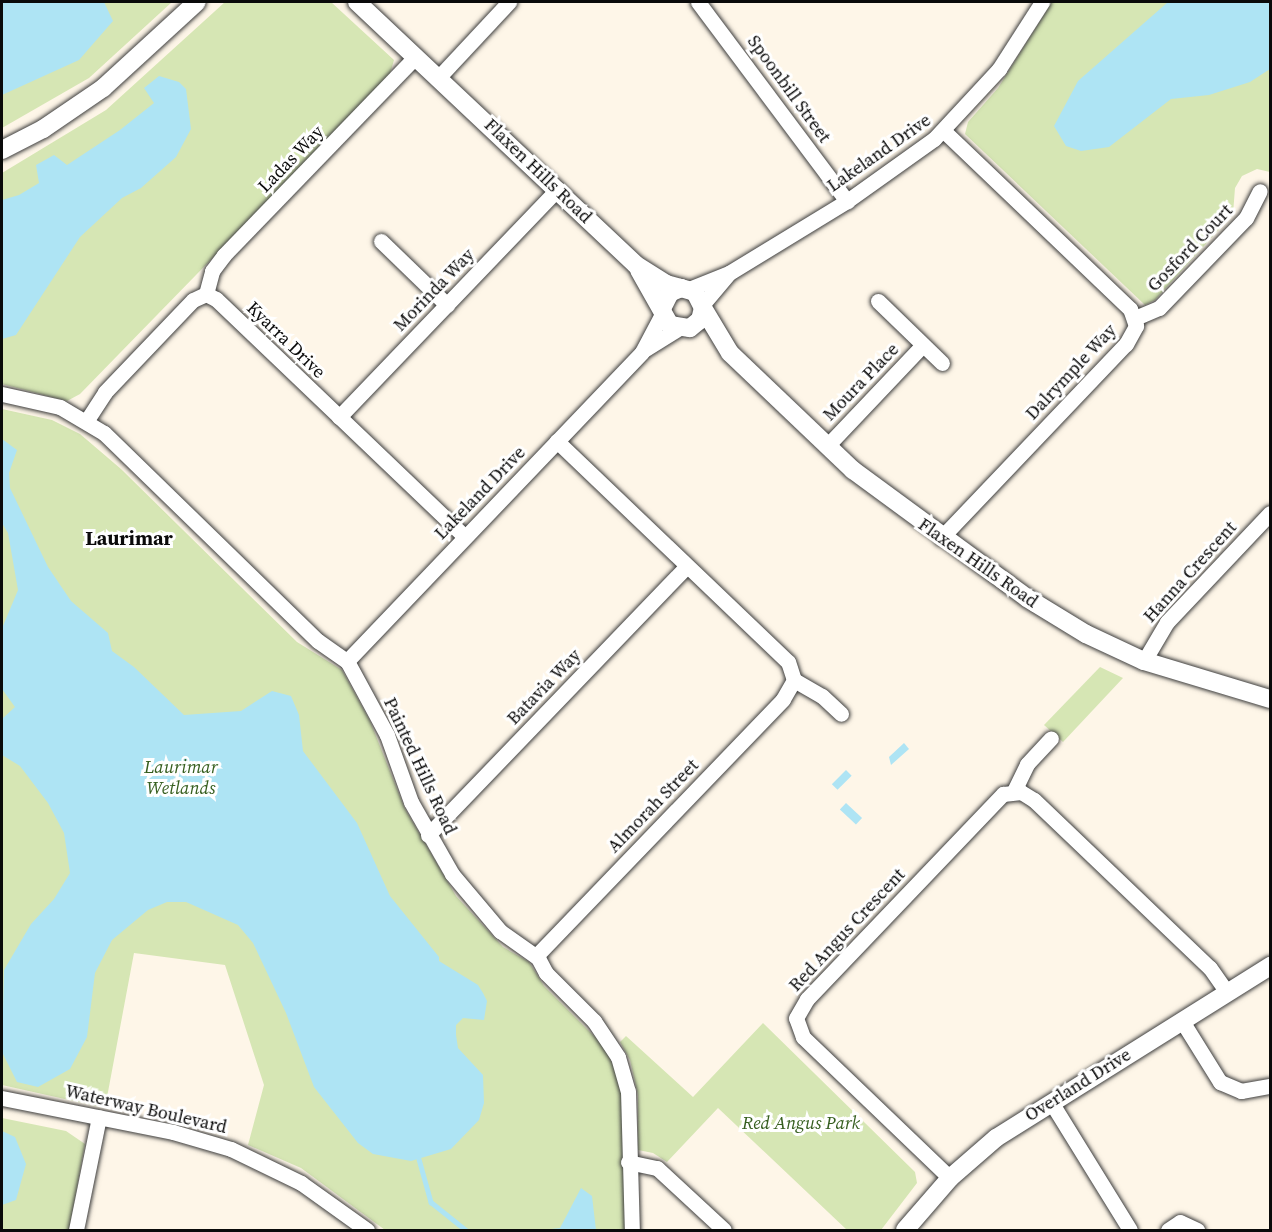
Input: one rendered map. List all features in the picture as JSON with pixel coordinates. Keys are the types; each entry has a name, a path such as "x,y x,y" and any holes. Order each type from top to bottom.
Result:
{"street":[{"path":"2,150 42,129 103,88 197,2"},
{"name":"Flaxen Hills Road","path":"357,2 558,189 636,266 666,284 685,288"},
{"path":"439,77 509,2"},
{"name":"Spoonbill Street","path":"698,2 847,201"},
{"name":"Lakeland Drive","path":"685,288 729,273 847,201 944,131 999,69 1042,2"},
{"name":"Ladas Way","path":"206,294 212,271 224,255 416,57"},
{"name":"Dalrymple Way","path":"941,538 1126,344 1134,334 1135,318 1123,302 944,131"},
{"name":"Morinda Way","path":"339,417 558,189"},
{"name":"Gosford Court","path":"1135,318 1159,308 1246,218 1260,191"},
{"path":"381,241 447,305"},
{"name":"Flaxen Hills Road","path":"636,266 662,311"},
{"name":"Lakeland Drive","path":"703,306 729,273"},
{"path":"685,288 703,306 695,325 680,329 662,311 670,292 685,288"},
{"path":"87,420 105,392 193,300 206,294"},
{"name":"Kyarra Drive","path":"206,294 216,299 465,537"},
{"name":"Moura Place","path":"878,301 942,363"},
{"name":"Flaxen Hills Road","path":"703,306 730,353 826,446 941,538 1056,617 1144,661 1270,699"},
{"name":"Lakeland Drive","path":"642,352 662,311"},
{"name":"Flaxen Hills Road","path":"680,329 730,353"},
{"name":"Lakeland Drive","path":"347,661 642,352 680,329"},
{"name":"Moura Place","path":"826,446 923,345"},
{"name":"Painted Hills Road","path":"2,394 36,398 87,420 318,641 347,661 387,735 411,802 428,835 474,903 509,940 536,956 552,980 602,1032 618,1056 628,1091 628,1162 632,1230"},
{"path":"557,441 788,662 794,680 822,696 841,714"},
{"name":"Hanna Crescent","path":"1144,661 1167,622 1270,513"},
{"name":"Batavia Way","path":"428,835 687,566"},
{"name":"Almorah Street","path":"536,956 783,699 794,680"},
{"name":"Red Angus Crescent","path":"950,1178 803,1037 796,1018 807,999 995,802 1014,791 1027,764 1051,738"},
{"path":"1014,791 1034,800 1210,968 1227,992"},
{"name":"Overland Drive","path":"905,1230 950,1178 996,1138 1270,966"},
{"path":"1182,1021 1220,1082 1241,1091 1270,1086"},
{"name":"Waterway Boulevard","path":"2,1098 203,1140 254,1158 309,1187 367,1230"},
{"path":"1051,1102 1130,1230"},
{"path":"76,1230 99,1117"},
{"path":"628,1162 657,1168 724,1230"},
{"path":"1168,1230 1179,1222 1197,1230"}],"green space":[{"path":"2,2 172,2 89,78 2,128"},
{"path":"225,2 331,2 394,60 389,77 80,394 67,401 2,384 2,173 106,110"},
{"path":"1052,2 1270,2 1270,172 1257,169 1242,176 1235,188 1233,214 1155,300 1145,305 965,134 968,122 998,88"},
{"name":"Laurimar Wetlands","path":"2,409 52,420 80,434 121,469 297,642 342,670 370,721 405,809 456,896 503,947 529,962 544,986 602,1044 615,1068 622,1096 625,1230 385,1230 301,1168 248,1145 264,1085 225,965 134,953 105,1108 2,1085"},
{"path":"1100,667 1123,678 1063,742 1044,725"},
{"name":"Red Angus Park","path":"763,1023 915,1172 917,1183 881,1230 847,1230 718,1108 667,1162 653,1153 638,1150 638,1095 630,1060 620,1042 626,1036 693,1097"},
{"path":"2,1118 66,1131 85,1144 69,1230 2,1230"}],"water":[{"path":"2,2 104,2 113,21 79,60 2,95"},
{"path":"1168,2 1270,2 1270,69 1250,82 1209,95 1171,99 1109,147 1081,151 1066,146 1054,126 1078,81"},
{"path":"159,76 179,82 186,89 191,129 176,157 141,188 122,198 80,237 16,335 2,339 2,200 19,195 39,183 36,165 54,155 67,165 120,130 154,103 144,88"},
{"path":"2,439 17,450 9,473 10,488 48,567 71,601 108,633 112,651 134,667 184,715 241,711 272,691 291,696 299,715 303,751 357,823 390,896 439,957 439,961 478,985 487,1001 484,1020 463,1018 456,1025 456,1035 458,1048 483,1075 484,1103 479,1120 451,1149 411,1161 373,1154 358,1143 314,1087 286,1013 253,943 238,925 186,902 167,902 148,910 112,940 95,973 87,1037 70,1069 38,1087 17,1082 2,1052 4,970 31,924 54,899 70,873 64,833 48,803 20,766 2,755 2,719 15,707 2,689 3,626 18,590 8,533 2,523"},
{"path":"904,743 909,749 891,765 889,757"},
{"path":"846,770 852,776 838,790 832,784"},
{"path":"846,803 862,818 856,825 840,810"},
{"path":"2,1131 15,1137 26,1164 16,1200 2,1205"},
{"path":"581,1188 592,1196 596,1230 543,1230 560,1228"}],"waterway":[{"path":"419,1159 431,1202 466,1230"}],"district":[{"name":"Laurimar","path":"129,538"}]}
